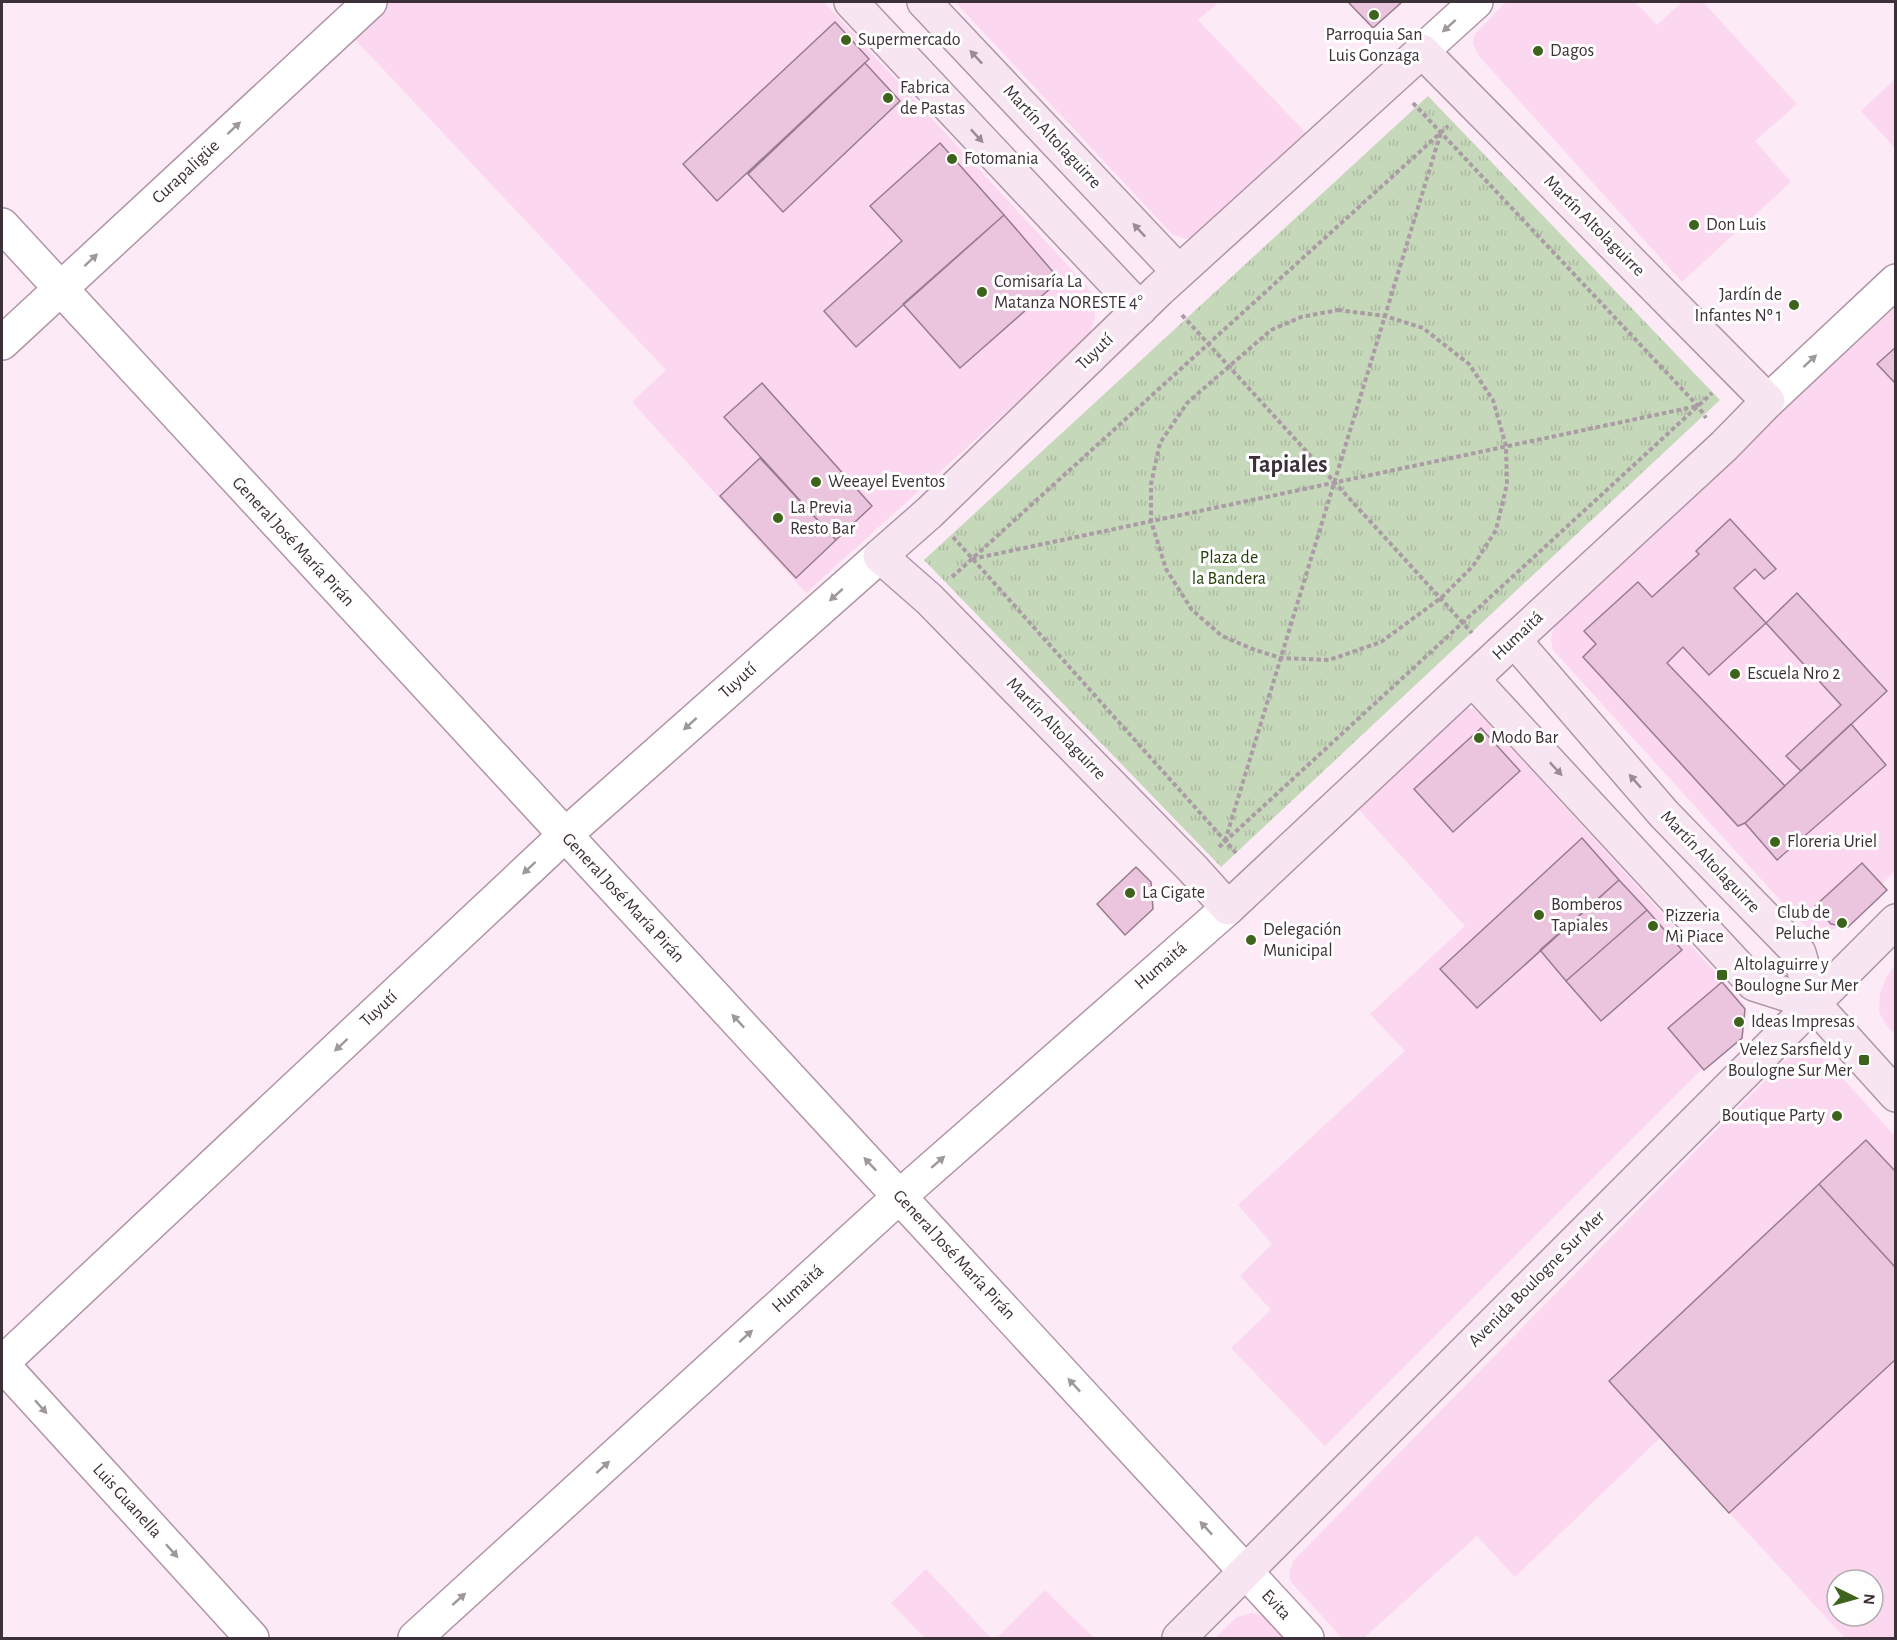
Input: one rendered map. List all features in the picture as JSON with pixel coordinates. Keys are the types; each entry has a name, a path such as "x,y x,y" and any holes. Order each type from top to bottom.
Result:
{"street":[{"name":"Curapaligüe","path":"2,343 370,2"},
{"path":"851,2 1159,290"},
{"name":"Martín Altolaguirre","path":"924,2 1159,290"},
{"name":"Tuyutí","path":"2,1363 565,835 930,512 1159,290 1476,2"},
{"name":"Martín Altolaguirre","path":"1422,51 1768,401"},
{"name":"General José María Pirán","path":"2,225 1245,1571"},
{"name":"Humaitá","path":"416,1638 900,1196 1228,908 1724,447 1768,401 1896,281"},
{"name":"Martín Altolaguirre","path":"880,556 928,598 1193,869 1228,908"},
{"path":"1494,659 1626,844 1754,984 1814,1003 1896,1095"},
{"name":"Martín Altolaguirre","path":"1494,659 1664,814 1799,953 1814,1003"},
{"path":"1626,844 1664,814"},
{"name":"Avenida Boulogne Sur Mer","path":"1179,1638 1896,921"},
{"name":"Luis Guanella","path":"2,1363 252,1638"},
{"name":"Evita","path":"1245,1571 1308,1638"}],"path":[{"path":"1390,79 1698,406 1724,447"},
{"path":"928,598 1473,103"},
{"path":"1225,841 1441,132"},
{"path":"1159,290 1463,622 1494,659"},
{"path":"1338,310 1385,316 1423,328 1469,364 1493,400 1506,446 1507,484 1496,530 1473,566 1441,598 1381,642 1329,660 1281,658 1222,636 1192,610 1166,569 1151,521 1150,484 1160,443 1187,403 1271,330 1301,317 1338,310"},
{"path":"1193,869 1737,371"},
{"path":"972,559 1698,406"},
{"path":"930,512 1259,879"}],"shaded area":[{"path":"385,2 824,2 1087,286 1094,300 1095,317 1089,337 806,593 632,402 666,370 350,34"},
{"path":"955,2 1219,2 1198,20 1307,134 1194,238 1182,238 1172,234"},
{"path":"1506,2 1635,2 1657,25 1682,2 1703,2 1797,104 1755,141 1791,182 1682,282 1479,56 1473,44 1475,34"},
{"path":"1895,79 1895,148 1861,111"},
{"path":"1895,294 1895,871 1839,927 1823,933 1813,931 1799,921 1553,650 1551,638 1558,617"},
{"path":"1464,707 1475,710 1484,718 1745,1005 1746,1018 1735,1036 1325,1446 1231,1348 1271,1310 1240,1276 1272,1244 1238,1205 1405,1051 1370,1014 1465,926 1351,801"},
{"path":"1895,965 1895,1035 1879,1012 1880,993 1887,976"},
{"path":"1803,1053 1814,1054 1827,1061 1895,1136 1895,1638 1845,1638 1836,1628 1885,1628 1885,1568 1825,1568 1825,1616 1660,1438 1515,1577 1477,1536 1364,1638 1342,1638 1291,1582 1289,1572 1294,1560 1793,1054"},
{"path":"926,1569 991,1638 925,1638 891,1603"},
{"path":"1045,1590 1094,1638 997,1638"},
{"path":"1252,1613 1266,1617 1292,1638 1215,1638 1237,1617"}],"green space":[{"name":"Plaza de la Bandera","path":"1428,96 1720,400 1221,867 924,560"}],"building":[{"name":"Parroquia San Luis Gonzaga","path":"1348,2 1402,2 1373,28"},
{"path":"835,22 869,59 717,201 683,164"},
{"path":"865,63 900,101 783,212 748,174"},
{"path":"940,143 1004,215 856,347 824,311 902,241 870,206"},
{"name":"Comisaría La Matanza NORESTE 4°","path":"1004,215 1060,280 960,368 903,304"},
{"path":"1896,347 1896,384 1877,364"},
{"name":"Weeayel Eventos","path":"762,383 872,506 836,540 724,417"},
{"name":"La Previa Resto Bar","path":"760,458 836,540 796,578 720,496"},
{"path":"1730,519 1776,569 1764,579 1755,569 1734,588 1766,623 1709,675 1683,647 1667,663 1785,786 1745,823 1738,826 1583,657 1596,644 1584,631 1638,582 1652,597 1699,554 1696,551"},
{"path":"1797,593 1887,691 1801,771 1786,756 1841,705 1766,623"},
{"path":"1851,724 1886,765 1777,860 1745,823"},
{"path":"1481,728 1520,771 1453,832 1414,789"},
{"name":"Bomberos Tapiales","path":"1582,838 1619,880 1477,1008 1440,969"},
{"path":"1862,863 1887,890 1848,927 1831,924 1815,906"},
{"name":"La Cigate","path":"1136,867 1151,882 1153,909 1125,935 1097,904"},
{"path":"1619,880 1647,910 1566,981 1540,950"},
{"path":"1647,910 1682,950 1601,1021 1566,981"},
{"path":"1722,982 1745,1009 1742,1038 1704,1070 1668,1028"},
{"path":"1866,1140 1896,1172 1896,1268 1819,1184"},
{"path":"1819,1184 1896,1268 1896,1359 1729,1513 1609,1381"}],"place":[{"name":"Parroquia San Luis Gonzaga","path":"1374,15"},
{"name":"Supermercado","path":"846,40"},
{"name":"Dagos","path":"1538,51"},
{"name":"Fabrica de Pastas","path":"888,98"},
{"name":"Fotomania","path":"952,159"},
{"name":"Don Luis","path":"1694,225"},
{"name":"Comisaría La Matanza NORESTE 4°","path":"982,292"},
{"name":"Jardín de Infantes Nº 1","path":"1794,305"},
{"name":"Weeayel Eventos","path":"816,482"},
{"name":"La Previa Resto Bar","path":"778,518"},
{"name":"Escuela Nro 2","path":"1735,674"},
{"name":"Modo Bar","path":"1479,738"},
{"name":"Floreria Uriel","path":"1775,842"},
{"name":"La Cigate","path":"1130,893"},
{"name":"Bomberos Tapiales","path":"1539,915"},
{"name":"Club de Peluche","path":"1842,923"},
{"name":"Pizzeria Mi Piace","path":"1653,926"},
{"name":"Delegación Municipal","path":"1251,940"},
{"name":"Altolaguirre y Boulogne Sur Mer","path":"1722,975"},
{"name":"Ideas Impresas","path":"1739,1022"},
{"name":"Velez Sarsfield y Boulogne Sur Mer","path":"1864,1060"},
{"name":"Boutique Party","path":"1837,1116"}],"district":[{"name":"Tapiales","path":"1288,465"}]}
